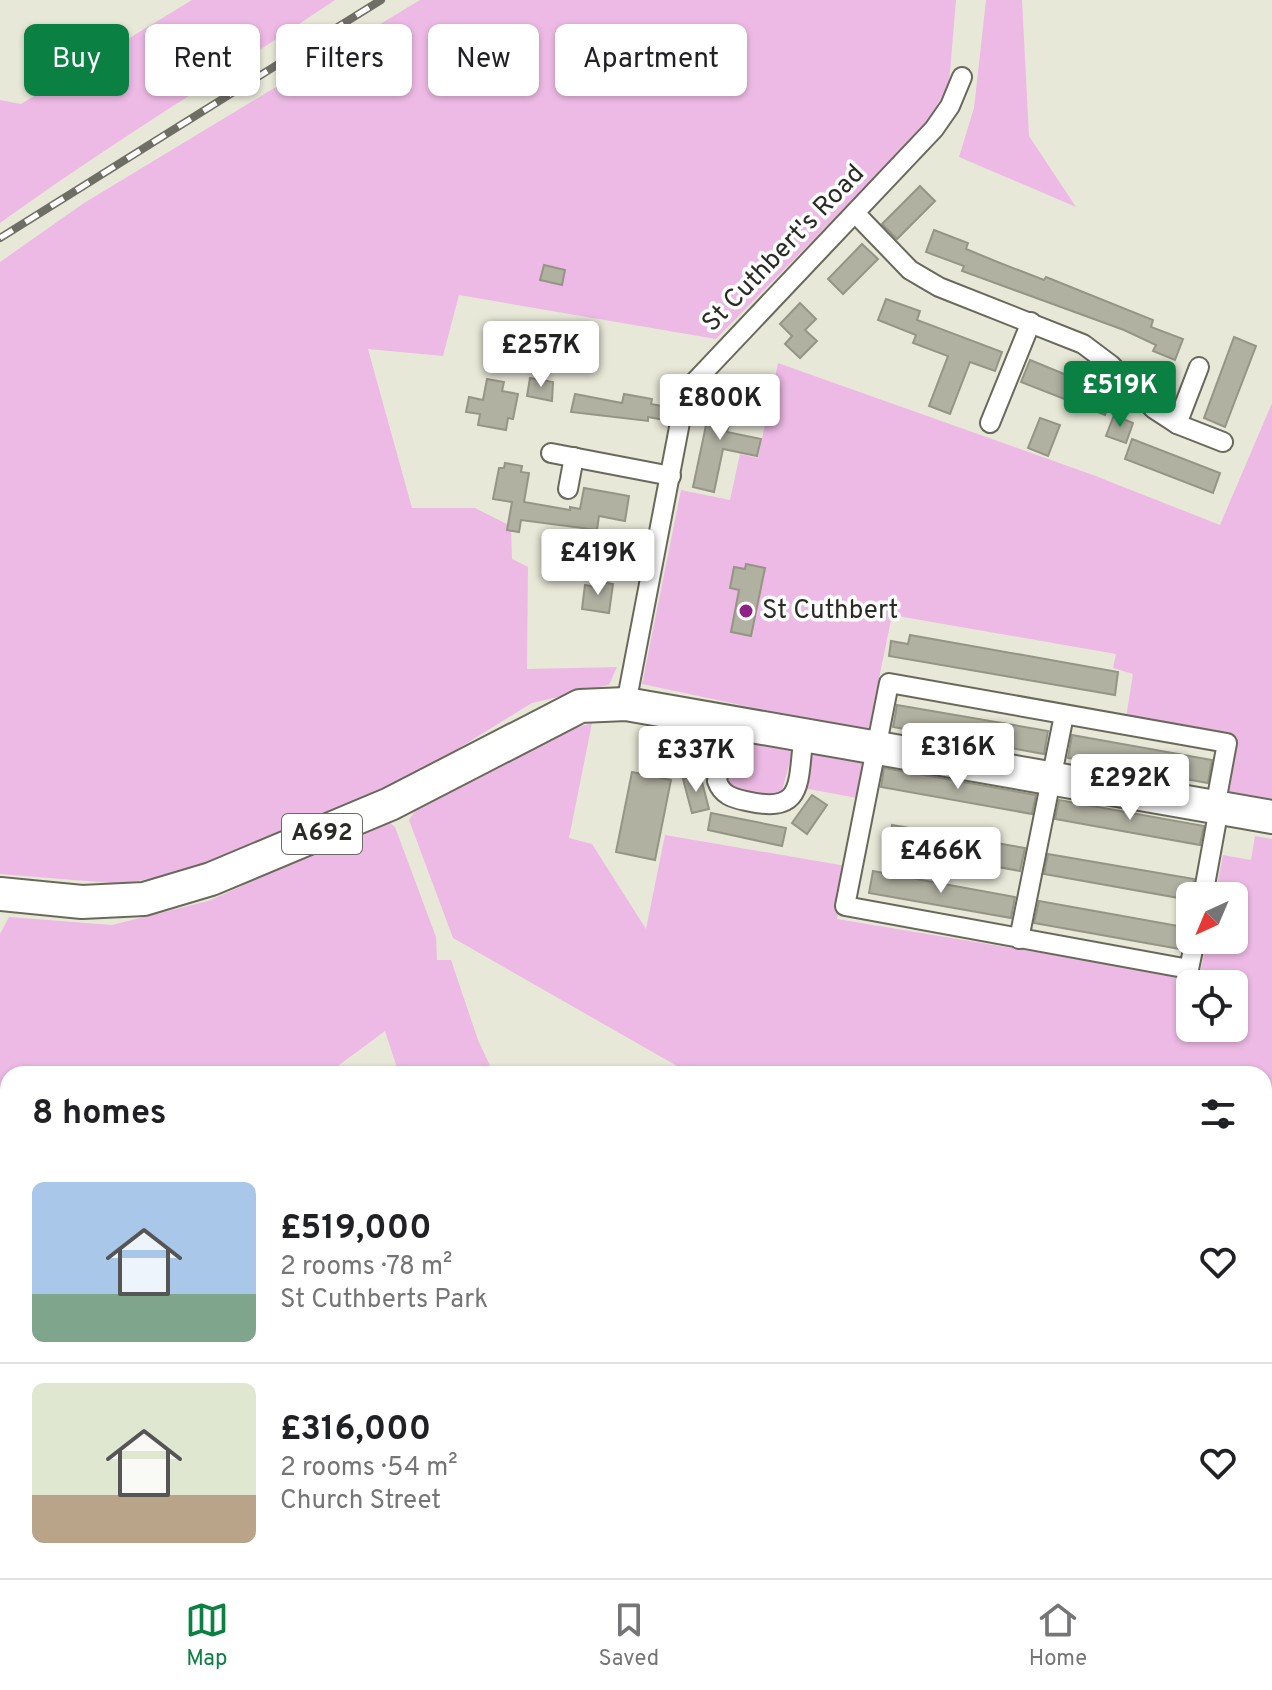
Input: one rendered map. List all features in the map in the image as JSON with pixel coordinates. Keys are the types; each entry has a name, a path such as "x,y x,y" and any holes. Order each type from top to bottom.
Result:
{"highway":[{"name":"A692","path":"0,894 82,902 144,899 211,879 390,804 542,722 580,706 626,704 1272,817"}],"street":[{"name":"St Cuthbert's Road","path":"626,704 686,391 934,129 950,106 962,77"},
{"path":"855,213 910,270 939,287 1083,344 1111,365 1154,409 1177,424 1223,442"},
{"path":"990,423 1031,322"},
{"path":"1177,424 1199,367"},
{"path":"551,453 671,476"},
{"path":"568,489 574,457"},
{"path":"1192,954 1189,969 845,906 889,683 1227,743 1205,882"},
{"path":"1019,939 1064,715"},
{"path":"728,721 717,781 720,790 730,798 774,808 785,804 795,792 804,734"}],"shaded area":[{"path":"192,0 335,0 298,24 276,24 276,39 260,49 260,24 153,24"},
{"path":"420,0 956,0 949,84 926,125 716,339 459,295 443,356 368,349 412,508 475,508 511,526 512,559 528,567 527,669 617,667 609,685 532,703 417,774 303,829 221,863 124,884 0,874 0,262 84,203 276,87 276,96 412,96 412,24 380,24"},
{"path":"986,0 1022,0 1029,136 1076,207 959,157 974,108"},
{"path":"145,29 145,96 188,96 0,223 0,100 21,104 34,96 129,96 129,38"},
{"path":"778,363 1093,475 1220,525 1272,403 1272,802 1226,794 1236,739 1126,718 1133,674 1113,668 1116,654 892,615 868,732 642,684 681,490 730,500 740,454 758,458"},
{"path":"592,723 569,838 592,844 646,929 665,835 846,866 837,919 1176,975 1176,1042 1248,1042 1248,970 1201,970 1204,954 1248,954 1248,882 1218,882 1223,855 1251,860 1255,836 1272,839 1272,1066 677,1066 453,938 409,820 416,809 524,750"},
{"path":"690,726 720,731 713,774 683,770"},
{"path":"734,736 794,747 780,798 732,790 724,781"},
{"path":"810,752 864,761 857,798 803,788"},
{"path":"388,821 395,827 436,937 437,960 451,960 478,1040 490,1066 396,1066 385,1031 338,1066 0,1066 0,934 9,917 112,925 208,901"}],"building":[{"path":"920,186 935,201 897,239 882,224"},
{"path":"934,230 968,243 966,249 1000,263 1044,280 1046,277 1153,320 1151,327 1183,339 1175,360 1153,351 1156,345 1124,330 962,271 964,266 926,252"},
{"path":"862,244 878,259 843,294 828,279"},
{"path":"544,265 565,270 562,285 540,280"},
{"path":"886,299 920,311 917,320 1002,352 995,371 970,362 950,414 929,406 948,356 913,343 916,335 878,320"},
{"path":"800,303 816,319 805,330 817,341 800,358 785,344 792,336 780,324"},
{"path":"495,324 556,328 555,350 520,348 519,356 507,355 508,339 494,338"},
{"path":"580,326 597,329 592,352 576,349"},
{"path":"1234,337 1256,346 1225,427 1204,418"},
{"path":"1030,360 1113,394 1105,415 1021,382"},
{"path":"530,378 553,382 552,401 527,396"},
{"path":"487,379 504,382 502,391 518,394 513,419 508,418 506,430 478,425 480,414 466,412 469,397 483,400"},
{"path":"713,392 736,398 727,432 761,439 757,456 723,449 714,492 693,487"},
{"path":"575,394 622,403 624,394 652,399 651,404 667,407 665,420 648,417 648,421 571,412"},
{"path":"1114,415 1133,423 1126,443 1106,436"},
{"path":"1040,418 1060,425 1048,456 1028,448"},
{"path":"1132,439 1220,473 1213,493 1125,459"},
{"path":"505,463 522,466 521,472 529,473 524,502 570,510 570,507 580,509 584,488 629,496 625,521 599,516 597,530 521,520 519,532 507,530 512,502 493,499 499,468 504,468"},
{"path":"625,544 644,547 641,562 622,558"},
{"name":"St Cuthbert","path":"746,564 765,568 751,636 731,632 739,590 730,588 734,567 745,569"},
{"path":"596,581 613,584 609,613 582,609 585,585 595,587"},
{"path":"910,635 1118,672 1115,695 889,656 891,641 908,644"},
{"path":"897,705 1048,731 1044,754 893,727"},
{"path":"1072,735 1212,760 1208,783 1068,758"},
{"path":"884,768 1036,795 1032,814 881,787"},
{"path":"632,772 671,780 655,860 616,852"},
{"path":"700,774 709,809 692,813 683,779"},
{"path":"812,795 827,805 807,834 792,823"},
{"path":"1059,800 1204,826 1200,845 1055,819"},
{"path":"711,813 786,828 782,846 708,830"},
{"path":"892,825 1025,848 1020,871 889,847"},
{"path":"1048,854 1194,879 1193,882 1176,882 1176,898 1044,874"},
{"path":"873,871 1015,897 1011,918 869,893"},
{"path":"1039,901 1176,926 1176,948 1034,923"}],"railway":[{"path":"0,238 381,0"}],"place":[{"name":"St Cuthbert","path":"746,611"}]}
